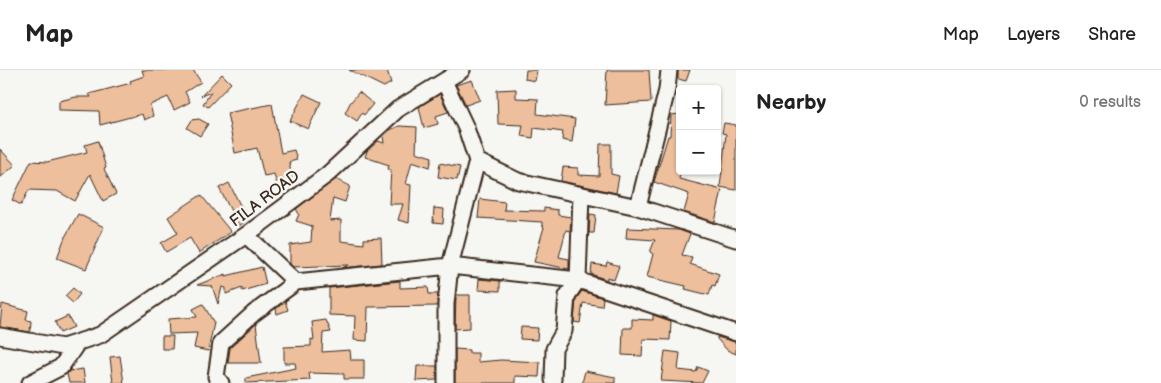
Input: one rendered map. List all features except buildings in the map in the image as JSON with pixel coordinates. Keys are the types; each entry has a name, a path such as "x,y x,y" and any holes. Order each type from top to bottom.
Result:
{"street":[{"name":"FILA ROAD","path":"0,336 63,347 100,335 246,235 328,174 398,108 462,70"},
{"path":"638,207 667,90 669,70"},
{"path":"444,81 466,128 477,162 450,266 446,304 446,383"},
{"path":"477,162 518,181 638,207 736,239"},
{"path":"553,380 554,349 564,331 567,296 578,280 581,195"},
{"path":"246,235 296,282"},
{"path":"221,383 216,377 221,343 254,313 296,282 450,266 578,280 736,333"},
{"path":"30,383 61,367 78,342"}]}
